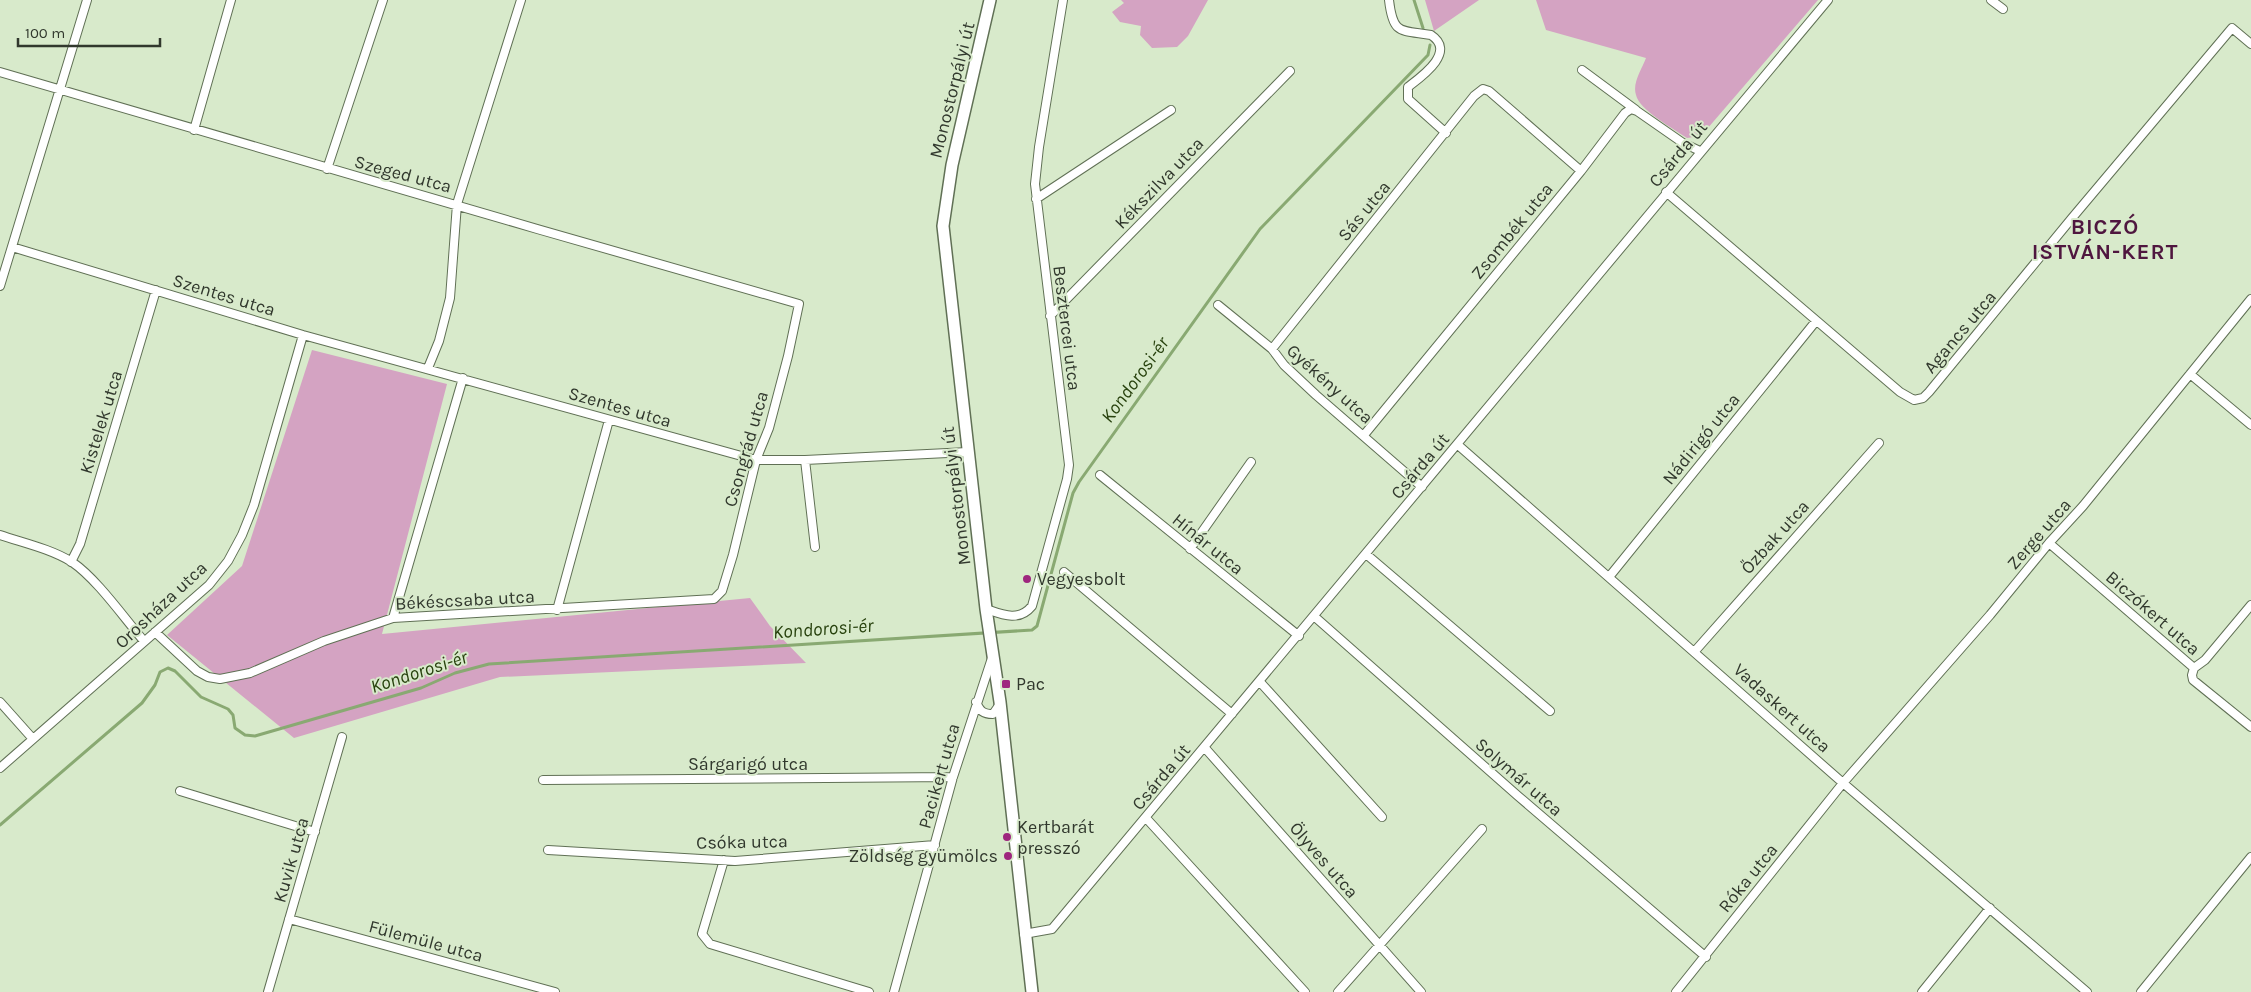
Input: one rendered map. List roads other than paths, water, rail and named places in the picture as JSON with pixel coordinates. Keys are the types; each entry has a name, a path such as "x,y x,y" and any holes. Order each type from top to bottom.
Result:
{"street":[{"path":"0,286 48,123 61,90 87,0"},
{"path":"194,130 231,0"},
{"path":"327,169 382,0"},
{"path":"428,368 439,341 450,298 457,204 521,0"},
{"name":"Monostorpályi út","path":"990,0 952,165 943,226 986,609 1000,702 1024,934 1032,992"},
{"name":"Besztercei utca","path":"986,609 1008,616 1020,616 1032,606 1067,479 1069,465 1036,199 1039,147 1063,0"},
{"path":"1388,0 1392,22 1399,31 1431,35 1438,42 1440,49 1436,65 1408,87 1407,93 1408,99 1446,133"},
{"name":"Csárda út","path":"1024,934 1052,929 1315,617 1700,151 1828,0"},
{"path":"1991,0 2003,9"},
{"name":"Agancs utca","path":"1666,192 1907,397 1914,400 1922,398 2232,28 2251,44"},
{"path":"1582,70 1683,143 1700,151"},
{"name":"Kékszilva utca","path":"1050,316 1290,71"},
{"name":"Szeged utca","path":"0,72 327,169 457,204 799,304"},
{"name":"Sás utca","path":"1272,349 1474,96 1483,89 1489,91 1581,171"},
{"name":"Zsombék utca","path":"1364,435 1581,171 1625,113 1631,109 1637,111"},
{"path":"1036,199 1171,110"},
{"name":"Szentes utca","path":"12,247 303,335 428,368 746,458 756,460 805,460 968,452"},
{"name":"Kistelek utca","path":"71,562 80,544 156,290"},
{"name":"Zerge utca","path":"1844,783 1990,615 2049,543 2083,506 2251,299"},
{"name":"Csongrád utca","path":"714,599 722,591 733,555 756,460 769,428 788,356 799,304"},
{"name":"Gyékény utca","path":"1218,305 1272,349 1284,365 1422,487"},
{"name":"Nádirigó utca","path":"1609,577 1816,321"},
{"name":"Orosháza utca","path":"0,768 209,585 228,561 242,535 254,505 303,335"},
{"path":"2190,374 2251,425"},
{"path":"393,618 463,378"},
{"path":"557,610 609,420"},
{"name":"Őzbak utca","path":"1694,651 1879,443"},
{"name":"Vadaskert utca","path":"1458,445 1844,783 2087,992"},
{"path":"805,460 815,547"},
{"path":"1190,549 1251,462"},
{"name":"Hínár utca","path":"1100,475 1299,636"},
{"path":"0,535 51,552 71,562 93,582 144,642"},
{"name":"Biczókert utca","path":"2049,543 2194,668 2205,660 2251,604"},
{"path":"1366,554 1550,711"},
{"path":"1064,572 1232,714"},
{"name":"Békéscsaba utca","path":"155,632 196,671 208,677 220,679 250,673 324,641 393,618 557,610 714,599"},
{"name":"Solymár utca","path":"1315,617 1518,796 1706,956"},
{"name":"Pacikert utca","path":"894,992 953,777 976,702 993,656"},
{"path":"2194,668 2193,680 2251,727"},
{"path":"1260,682 1382,817"},
{"path":"0,702 33,739"},
{"path":"976,702 980,711 993,714 997,711 1000,702"},
{"name":"Kuvik utca","path":"268,992 342,737"},
{"name":"Ölyves utca","path":"1205,748 1421,992"},
{"name":"Sárgarigó utca","path":"543,780 953,777"},
{"name":"Róka utca","path":"1676,992 1844,783"},
{"path":"180,792 315,832"},
{"path":"1146,818 1305,992"},
{"path":"1338,992 1482,829"},
{"name":"Csóka utca","path":"548,850 724,860 935,845"},
{"path":"2141,992 2251,857"},
{"path":"724,860 702,934 710,944 869,992"},
{"path":"1922,992 1990,908"},
{"name":"Fülemüle utca","path":"289,919 555,992"}],"waterway":[{"name":"Kondorosi-ér","path":"1414,0 1423,28"},
{"name":"Kondorosi-ér","path":"0,825 142,703 155,685 160,672 168,668 175,671 201,697 228,709 233,715 235,728 245,735 255,736 421,688 455,673 489,664 1032,630 1037,626 1073,493 1079,482 1260,229 1428,55 1430,45"}],"place":[{"name":"Vegyesbolt","path":"1027,579"},
{"name":"Pac","path":"1006,684"},
{"name":"Kertbarát presszó","path":"1007,837"},
{"name":"Zöldség gyümölcs","path":"1008,856"}],"district":[{"name":"BICZÓ ISTVÁN-KERT","path":"2105,240"}]}
